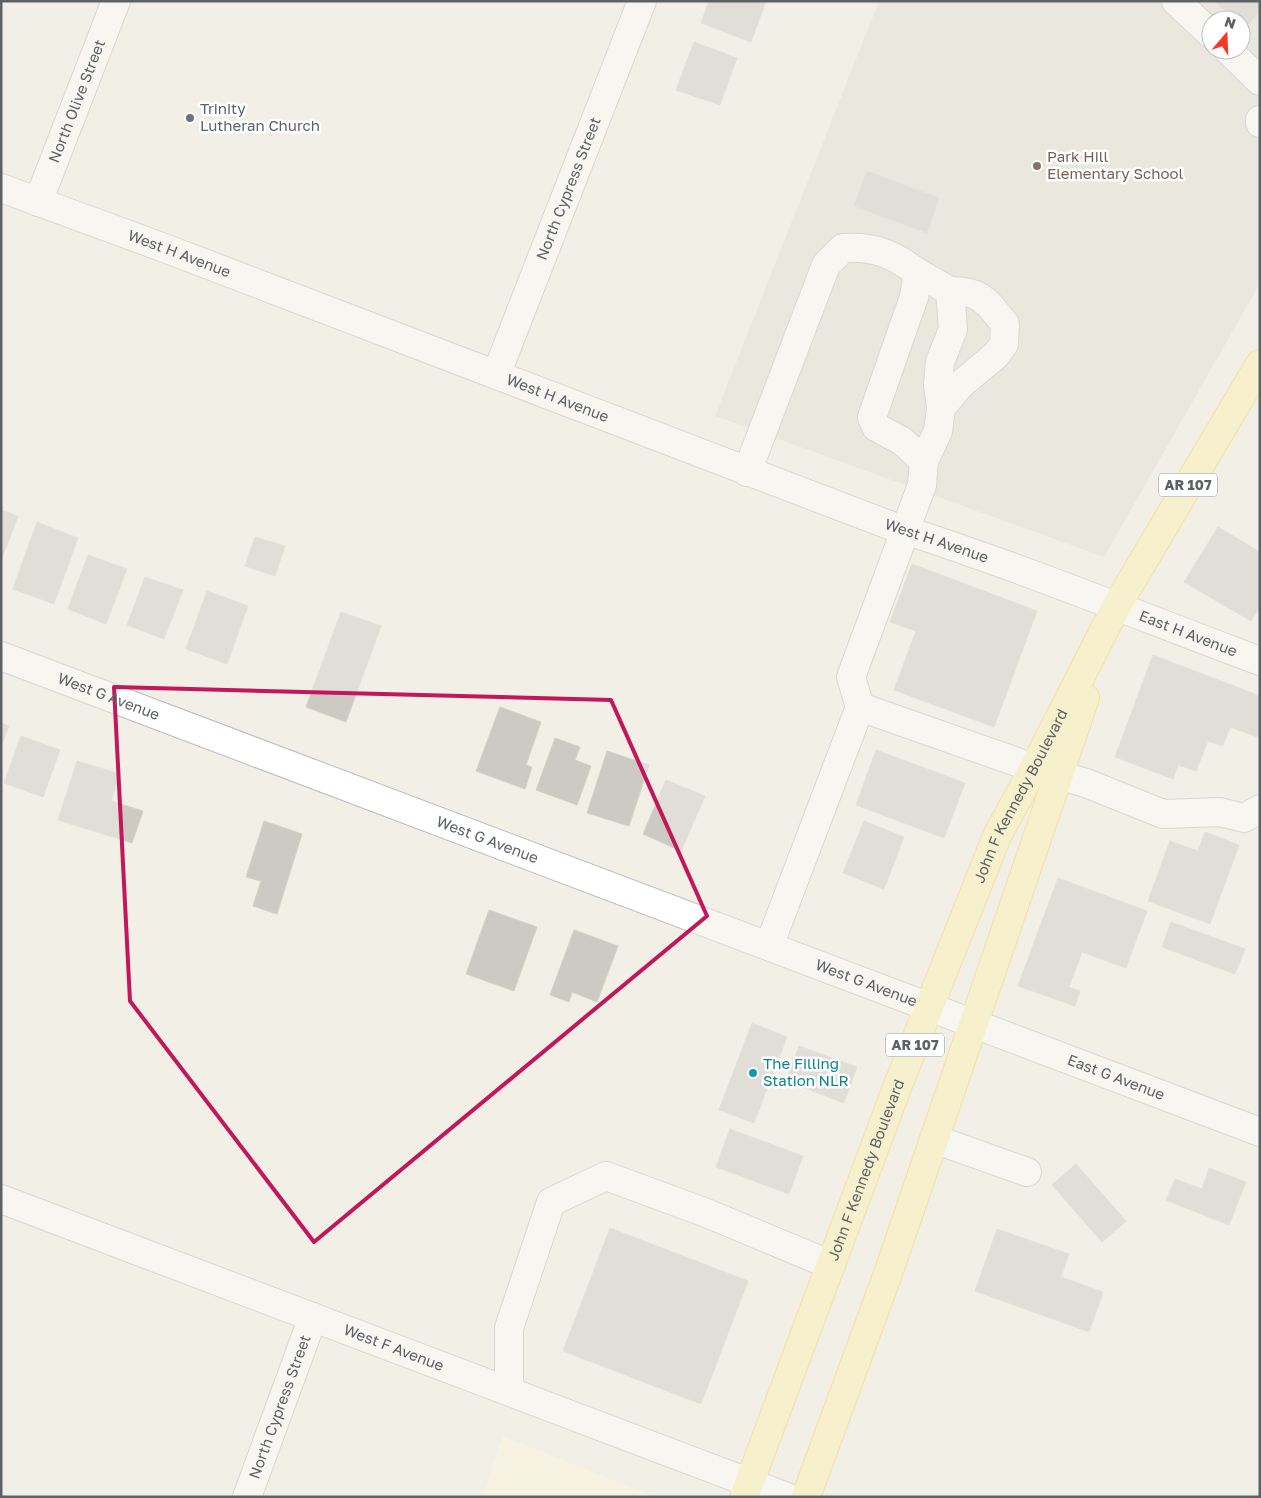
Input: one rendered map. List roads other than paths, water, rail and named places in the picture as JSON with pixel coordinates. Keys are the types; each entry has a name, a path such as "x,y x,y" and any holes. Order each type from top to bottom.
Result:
{"main road":[{"name":"John F Kennedy Boulevard","path":"806,1497 890,1268 974,1023 1047,772 1116,606 1260,364"},
{"name":"John F Kennedy Boulevard","path":"747,1490 898,1085 997,836 1047,772"}],"street":[{"name":"North Olive Street","path":"38,202 116,1"},
{"name":"North Cypress Street","path":"496,375 642,1"},
{"path":"1176,1 1201,25"},
{"path":"1238,60 1260,81"},
{"name":"West H Avenue","path":"1,188 167,249 746,472 904,530 950,544 1116,606"},
{"path":"746,472 826,265 843,248 864,246 899,258 918,273 950,291 970,291 986,301 1005,324 1004,344 996,355 960,385 941,408"},
{"path":"918,273 914,297 872,417 876,427 902,441 924,461"},
{"path":"769,946 860,707 852,677 922,485 924,461 938,431 941,408 938,385 940,362 953,329 950,291"},
{"name":"East H Avenue","path":"1116,606 1260,662"},
{"name":"West G Avenue","path":"1,656 974,1023"},
{"path":"860,707 1047,772 1086,783 1162,814 1220,812 1244,818 1260,809"},
{"name":"East G Avenue","path":"974,1023 1260,1132"},
{"path":"934,1140 1026,1172"},
{"path":"509,1390 509,1328 550,1202 606,1176 704,1212 831,1265"},
{"name":"West F Avenue","path":"1,1198 509,1390 747,1490 787,1497"},
{"name":"North Cypress Street","path":"246,1497 313,1317"}],"place":[{"name":"Trinity Lutheran Church","path":"190,118"},
{"name":"Park Hill Elementary School","path":"1037,166"},
{"name":"The Filling Station NLR","path":"753,1073"}]}
